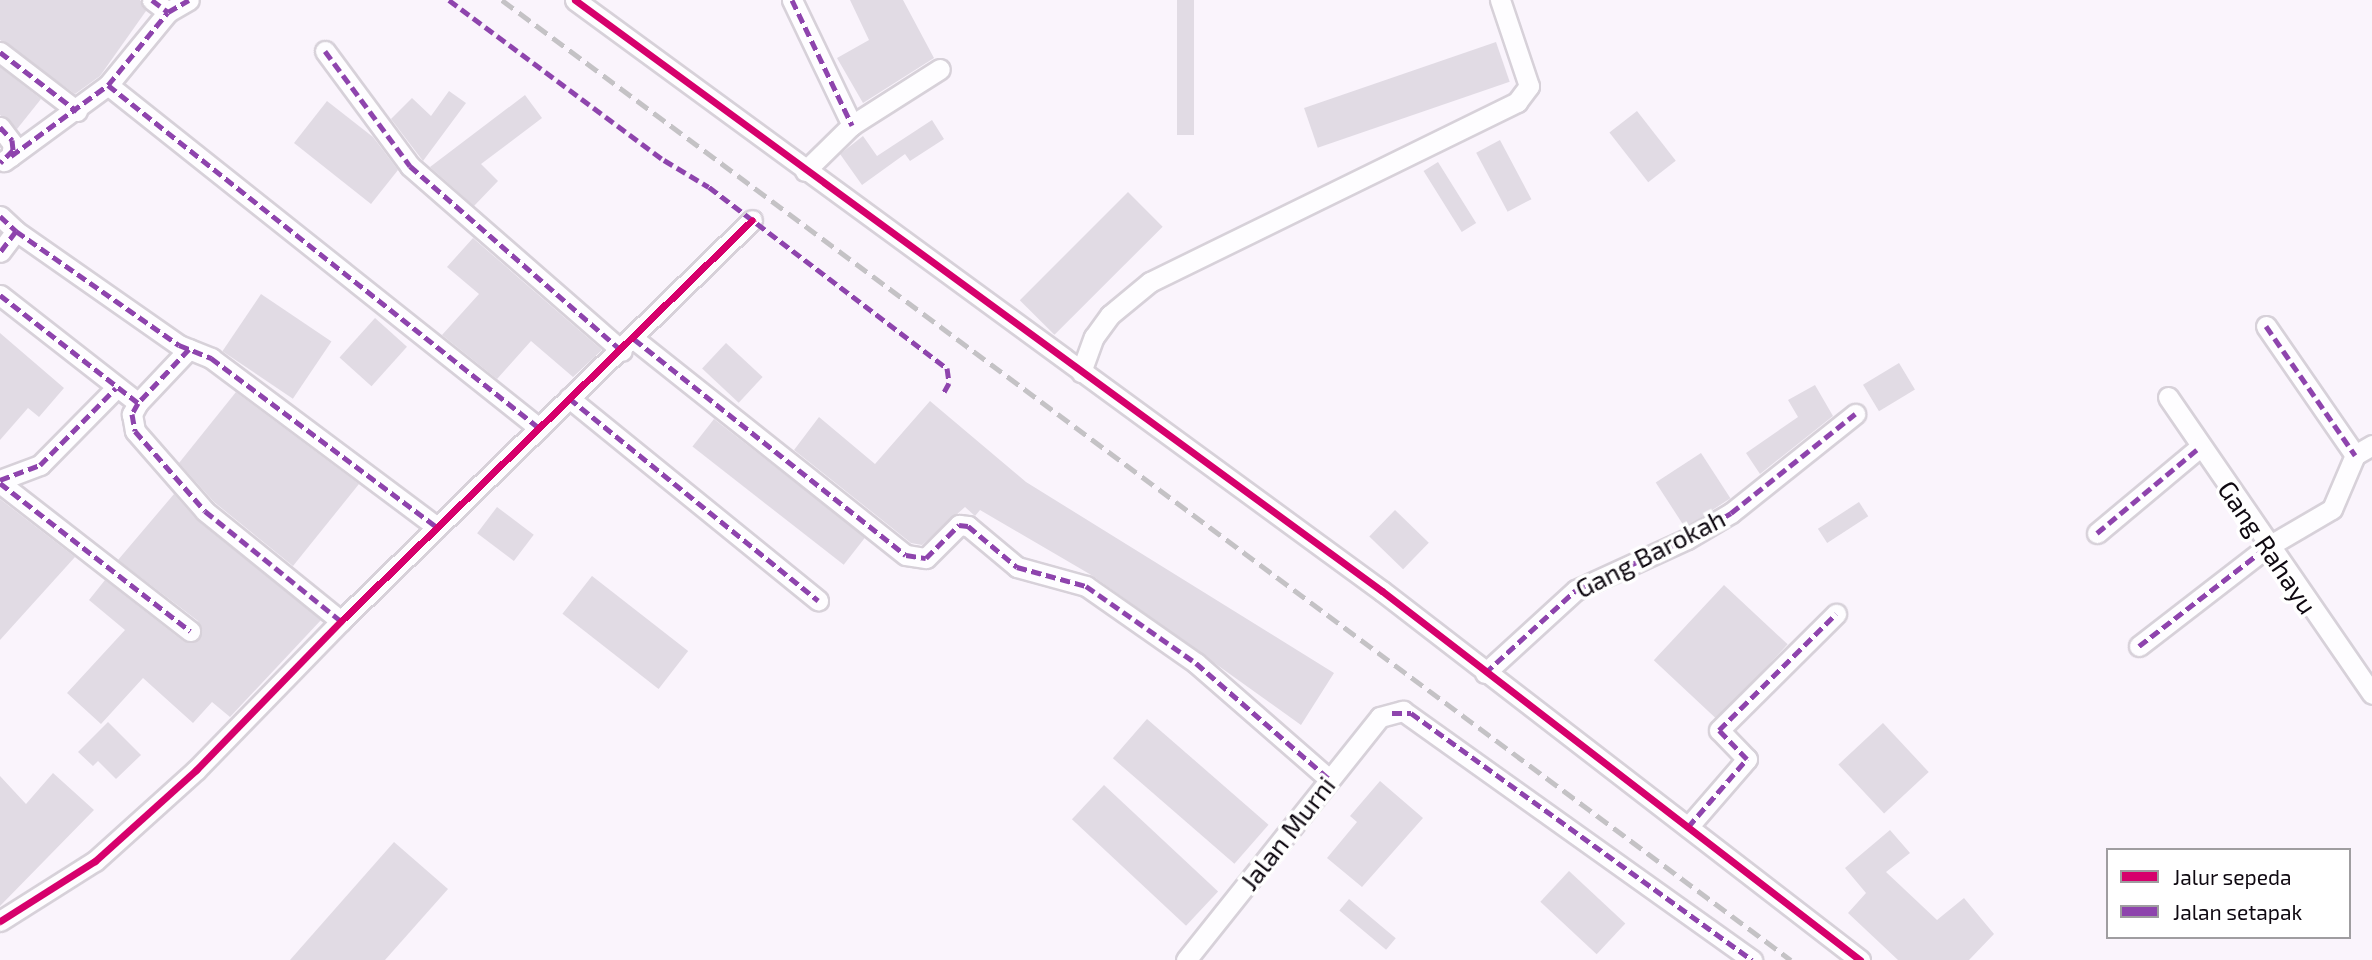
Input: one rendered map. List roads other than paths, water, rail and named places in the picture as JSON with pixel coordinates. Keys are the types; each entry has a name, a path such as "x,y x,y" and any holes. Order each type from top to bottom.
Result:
{"street":[{"path":"6,160 77,111 108,85 160,6 189,0"},
{"path":"575,0 1382,591 1860,960"},
{"path":"792,0 852,125"},
{"path":"1081,372 1110,315 1150,282 1517,102 1529,86 1500,0"},
{"path":"325,51 410,166 628,345 906,555 926,558 959,524 968,526 1017,567 1086,586 1196,663 1329,779"},
{"path":"0,52 77,111"},
{"path":"805,171 852,125 940,69"},
{"path":"108,85 540,428"},
{"path":"0,127 12,140 6,160"},
{"path":"0,216 16,231 189,349 211,358 437,527"},
{"path":"0,921 114,846 197,770 341,621 569,398 628,345 752,220"},
{"path":"0,252 16,231"},
{"path":"0,295 138,403"},
{"path":"2139,646 2267,547 2332,509 2363,450 2266,326"},
{"path":"189,349 138,403 132,414 135,431 180,486 341,621"},
{"path":"116,388 40,464 0,482 190,631"},
{"name":"Gang Rahayu","path":"2168,397 2267,547 2372,694"},
{"path":"569,398 818,600"},
{"name":"Gang Barokah","path":"1485,673 1576,590 1687,539 1731,513 1855,414"},
{"path":"2097,533 2200,447"},
{"path":"1688,827 1747,760 1719,730 1836,614"},
{"name":"Jalan Murni","path":"1186,960 1380,717 1392,713 1411,713 1752,960"}],"railway":[{"path":"502,0 1791,960"}]}
